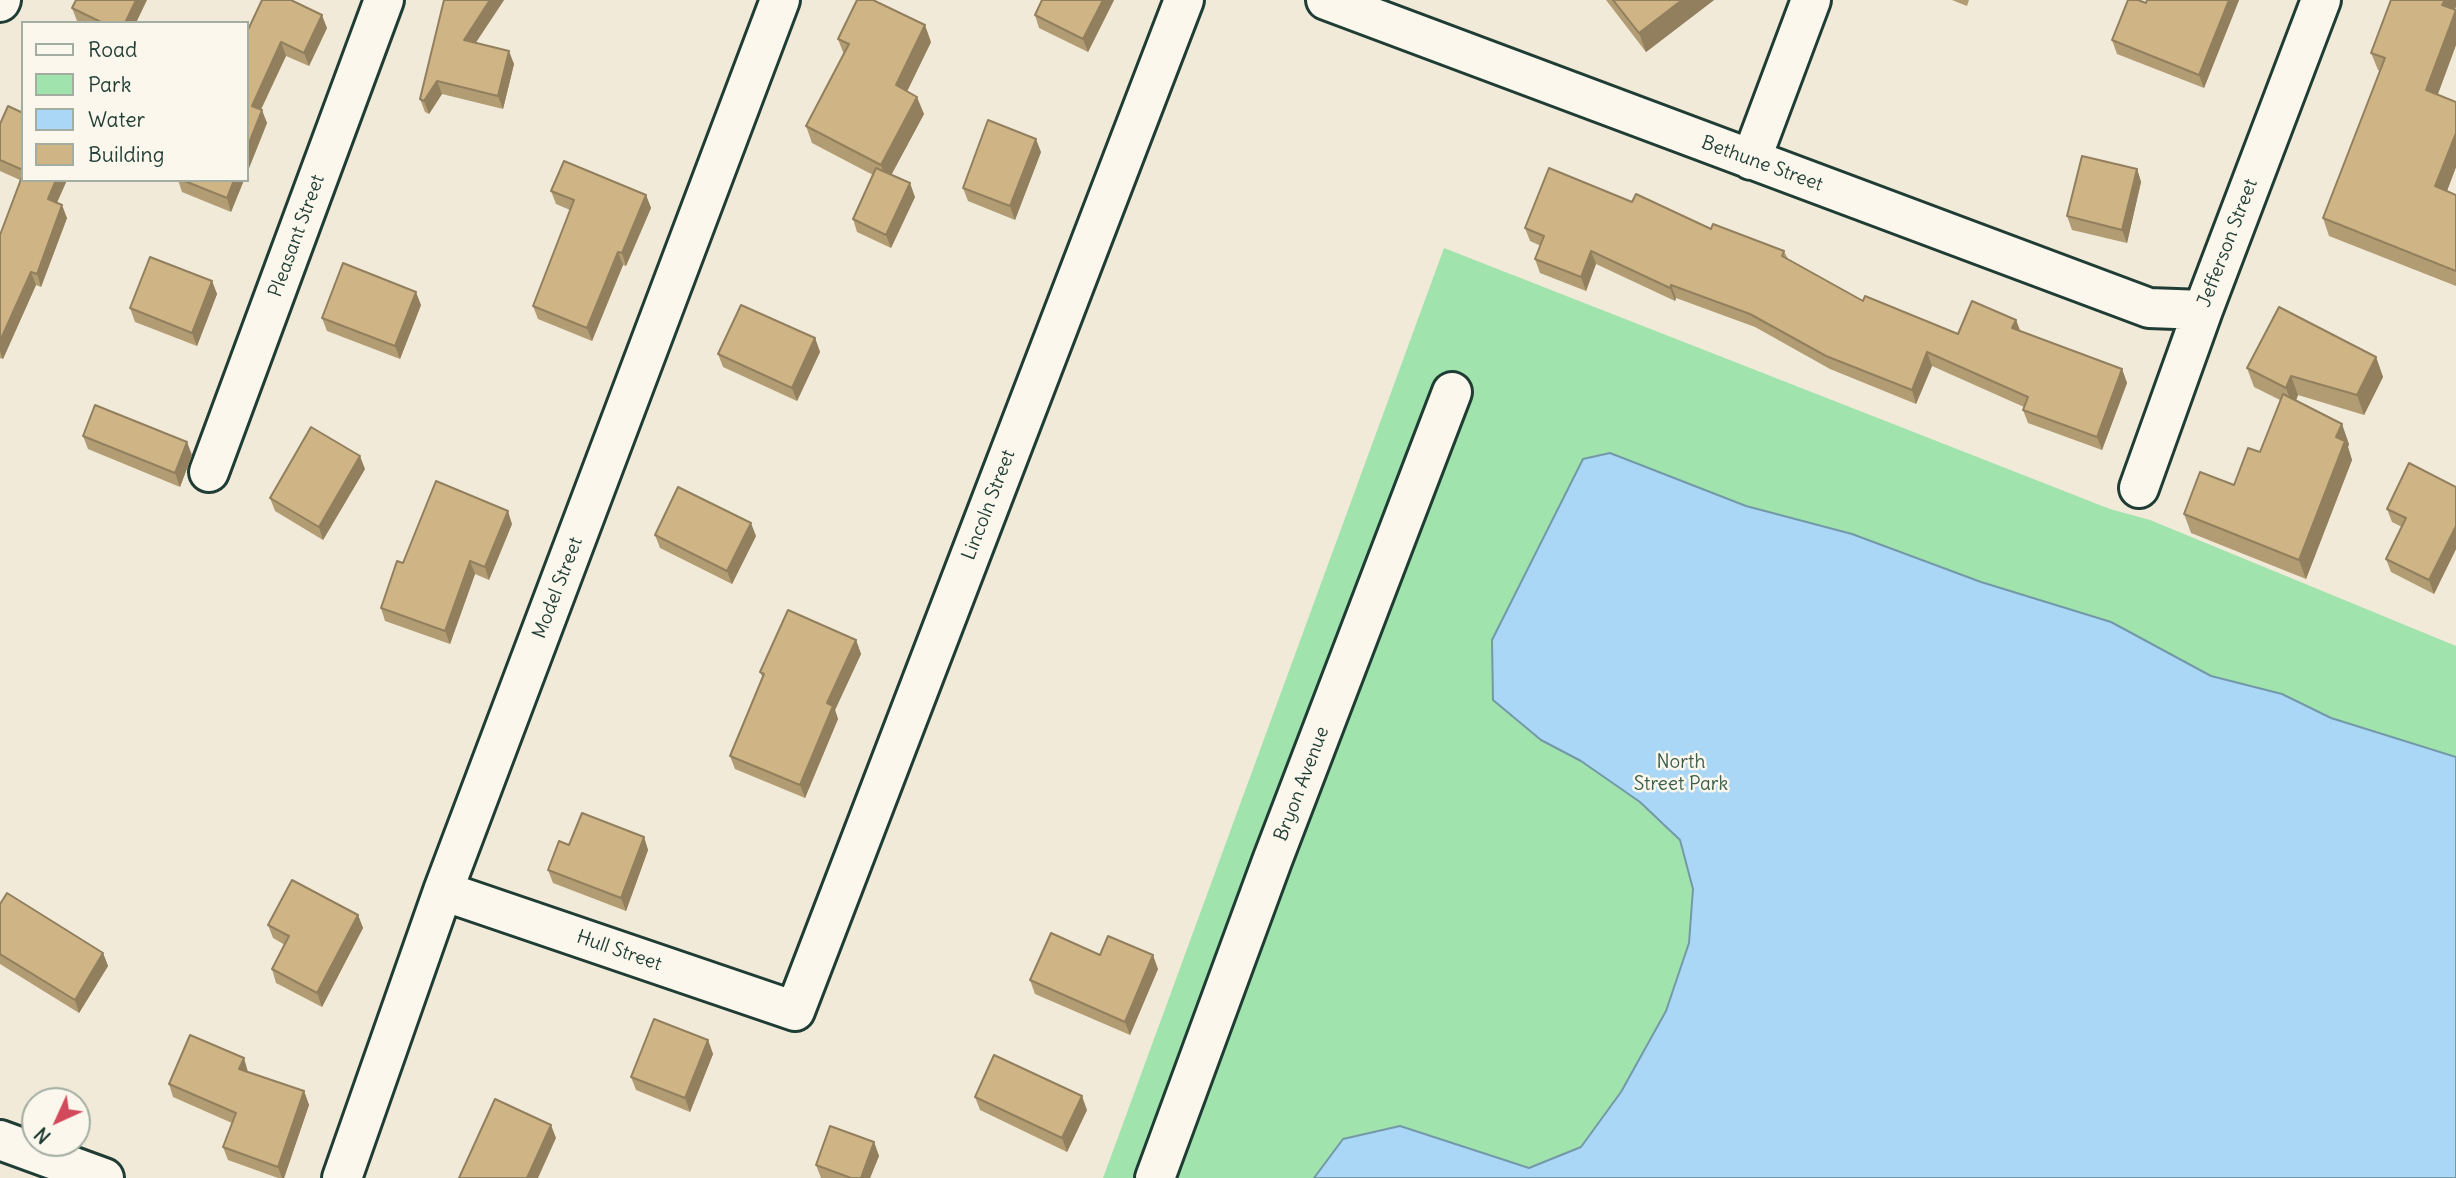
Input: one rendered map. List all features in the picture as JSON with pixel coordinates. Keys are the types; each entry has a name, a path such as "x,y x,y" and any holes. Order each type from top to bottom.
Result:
{"street":[{"name":"Pleasant Street","path":"209,472 384,0"},
{"name":"Model Street","path":"342,1178 443,891 780,0"},
{"name":"Lincoln Street","path":"795,1011 1184,0"},
{"name":"Bethune Street","path":"1326,0 2149,308 2203,310"},
{"path":"1751,160 1811,0"},
{"name":"Jefferson Street","path":"2139,488 2203,310 2321,0"},
{"name":"Bryon Avenue","path":"1154,1178 1452,392"},
{"name":"Hull Street","path":"443,891 795,1011"},
{"path":"0,1140 104,1178"}],"green space":[{"name":"North Street Park","path":"1444,248 2110,509 2150,520 2456,646 2456,1178 1103,1178"}],"water":[{"path":"1610,453 1746,506 1852,534 1981,582 2111,622 2211,676 2282,694 2331,718 2456,757 2456,1178 1314,1178 1343,1139 1400,1126 1529,1168 1581,1147 1621,1092 1666,1011 1689,943 1693,889 1680,840 1640,802 1581,761 1541,740 1493,700 1492,640 1583,459"}],"building":[{"path":"76,0 136,0 126,21 99,21 72,8"},
{"path":"262,0 291,0 322,15 304,53 281,42 252,106 262,110 248,145 248,30"},
{"path":"444,0 490,0 464,40 509,51 498,96 437,81 424,101 420,99"},
{"path":"857,0 873,0 925,25 896,85 917,97 881,165 806,126 849,44 838,39"},
{"path":"1042,0 1103,0 1083,39 1035,15"},
{"path":"1613,0 1682,0 1639,33"},
{"path":"2128,0 2146,3 2147,0 2229,0 2199,75 2112,40"},
{"path":"2391,0 2445,0 2442,5 2456,10 2426,90 2456,102 2456,133 2435,186 2456,195 2456,271 2323,218 2385,58 2371,53"},
{"path":"8,106 21,112 21,169 0,160 0,124"},
{"path":"988,120 1036,139 1010,206 963,188"},
{"path":"2082,156 2137,169 2122,230 2067,216"},
{"path":"564,161 646,195 622,253 618,252 587,328 533,306 574,200 551,191"},
{"path":"876,168 910,183 886,235 853,219"},
{"path":"1549,168 1632,202 1636,194 1711,229 1713,224 1784,251 1782,256 1863,301 1865,296 1958,334 1972,301 2016,320 2012,328 2122,369 2097,437 2023,410 2028,397 1927,352 1912,390 1826,356 1750,314 1671,285 1670,288 1591,251 1581,277 1535,259 1544,236 1525,228"},
{"path":"21,179 21,182 55,182 48,199 62,205 37,274 31,272 0,341 0,235"},
{"path":"187,182 233,182 227,198"},
{"path":"150,257 212,281 192,333 130,308"},
{"path":"343,263 416,292 395,346 322,318"},
{"path":"741,305 815,338 792,388 718,354"},
{"path":"2279,307 2376,357 2357,395 2291,376 2286,388 2247,368"},
{"path":"2283,394 2342,424 2336,437 2345,441 2299,560 2184,514 2200,472 2234,485 2248,448 2260,452"},
{"path":"95,405 187,442 175,473 83,436"},
{"path":"311,427 360,456 319,527 270,498"},
{"path":"2409,463 2456,487 2456,526 2429,580 2386,559 2406,518 2387,509"},
{"path":"436,481 508,511 485,567 470,561 445,631 381,608 397,561 403,563"},
{"path":"678,487 751,523 727,571 655,535"},
{"path":"788,610 856,640 827,703 833,706 800,785 730,756 764,674 760,672"},
{"path":"582,813 644,837 621,898 548,870 559,841 569,845"},
{"path":"292,880 358,915 317,993 272,969 289,936 268,925"},
{"path":"7,893 103,953 75,1000 0,954 0,904"},
{"path":"1051,933 1100,955 1108,936 1153,955 1125,1022 1030,980"},
{"path":"654,1019 708,1040 685,1098 631,1077"},
{"path":"190,1035 244,1058 239,1069 304,1091 278,1167 223,1147 236,1113 169,1084"},
{"path":"994,1055 1082,1096 1062,1138 975,1097"},
{"path":"495,1099 551,1125 527,1178 459,1178"},
{"path":"830,1126 874,1142 861,1178 851,1178 816,1165"}]}
